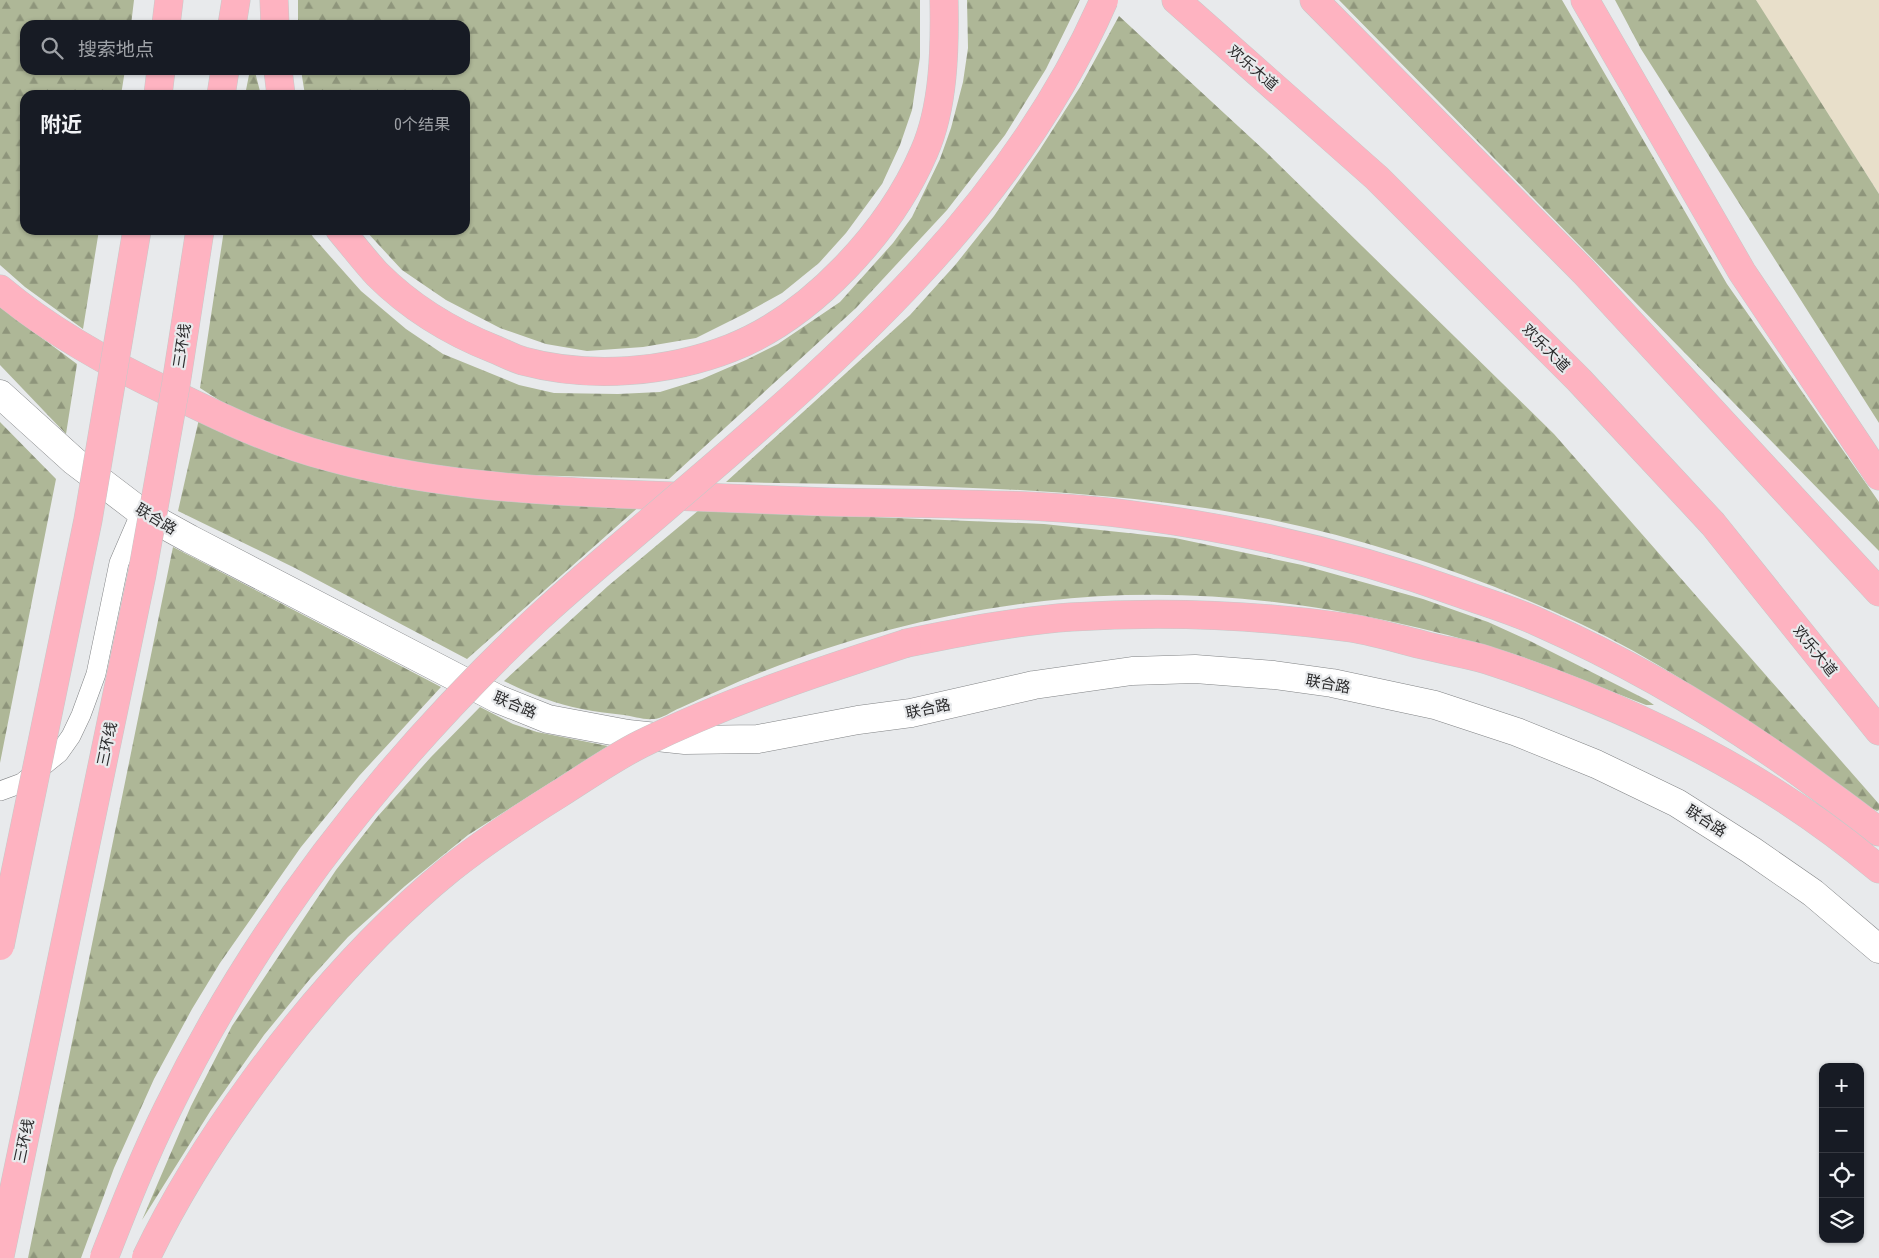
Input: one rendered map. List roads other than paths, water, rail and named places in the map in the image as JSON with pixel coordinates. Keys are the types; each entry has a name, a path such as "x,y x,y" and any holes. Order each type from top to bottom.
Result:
{"highway":[{"path":"167,20 169,0"},
{"path":"233,20 236,0"},
{"path":"274,0 275,20"},
{"path":"344,235 377,274 420,311 470,339 522,361 593,371 634,371 687,361 731,348 766,330 800,308 823,289 847,266 880,227 905,190 925,150 936,108 943,71 945,37 944,0"},
{"path":"104,1258 137,1174 167,1108 197,1052 267,936 349,823 428,729 536,621 726,457 851,343 908,286 978,208 1029,137 1093,25 1104,0"},
{"name":"欢乐大道","path":"1176,0 1377,178 1579,380 1713,524 1879,731"},
{"path":"1314,0 1584,272 1879,592"},
{"path":"1585,0 1742,272 1879,476"},
{"path":"159,90 160,75"},
{"path":"222,90 224,75"},
{"path":"279,75 280,90"},
{"path":"0,946 88,520 136,235"},
{"name":"三环线","path":"0,1256 142,574 176,384 199,235"},
{"path":"0,289 62,334 112,364 162,389 223,418 274,439 362,466 473,484 564,492 830,502 998,504 1092,511 1140,516 1234,532 1351,559 1440,586 1535,620 1643,672 1731,725 1792,767 1879,832"},
{"path":"146,1258 163,1222 204,1153 276,1051 315,1002 355,958 451,869 529,813 640,744 816,672 907,643 990,626 1071,618 1165,614 1250,618 1353,628 1486,660 1596,700 1662,729 1731,766 1803,810 1879,869"}],"street":[{"name":"联合路","path":"0,394 74,461 141,512 498,699 548,718 628,734 685,740 758,739 858,720 911,713 1034,685 1132,671 1195,669 1274,675 1332,683 1435,706 1517,732 1596,764 1677,803 1751,850 1813,893 1879,949"}],"lane":[{"path":"0,791 22,783 59,753 82,715 96,674 119,563 141,512"}]}
